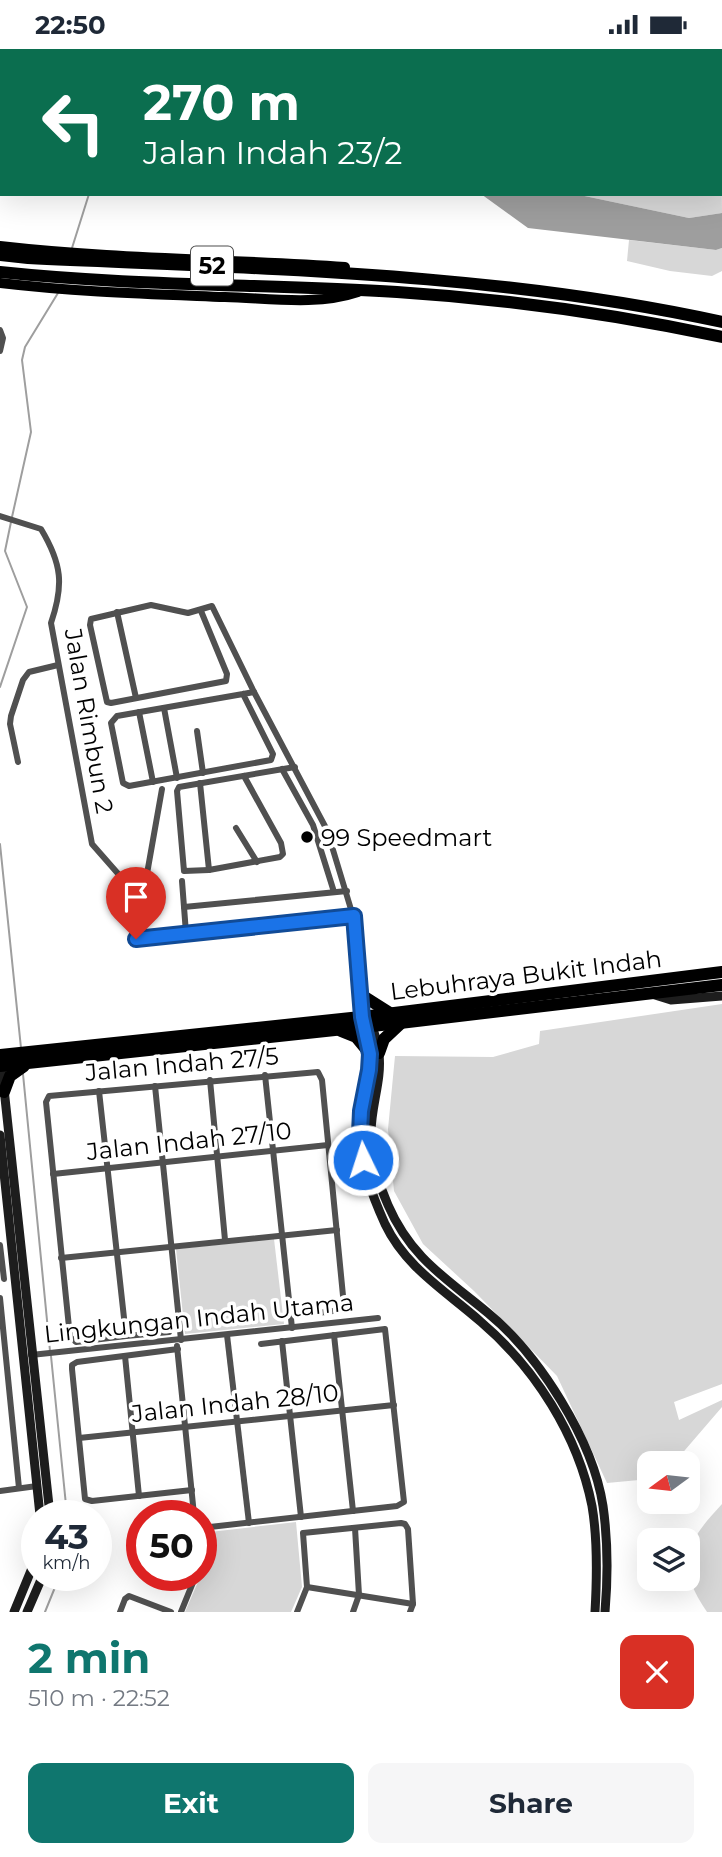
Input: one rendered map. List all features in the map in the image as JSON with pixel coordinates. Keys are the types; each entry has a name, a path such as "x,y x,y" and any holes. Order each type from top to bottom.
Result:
{"highway":[{"name":"52","path":"0,255 262,269 534,289 651,307 722,322"},
{"name":"52","path":"0,272 158,283 469,297 563,307 722,337"},
{"name":"Lebuhraya Bukit Indah","path":"31,1058 365,1014 722,972"},
{"name":"Lebuhraya Bukit Indah","path":"31,1058 336,1029 365,1014 400,1023 722,985"},
{"path":"365,1014 390,1013"},
{"path":"336,1029 356,1037 374,1053 384,1038 400,1023"},
{"path":"4,1092 6,1062 31,1058"}],"main road":[{"path":"0,246 72,253 360,268 395,278"},
{"path":"0,283 108,292 302,299 339,298 362,291"},
{"path":"650,993 671,1000 722,996"},
{"path":"365,1014 379,1070 370,1136 388,1205 412,1246 433,1270 488,1313 520,1344 561,1400 590,1460 603,1506 607,1546 605,1612"},
{"path":"374,1053 360,1134 363,1160 372,1192 386,1226 403,1253 425,1277 480,1320 513,1352 551,1405 580,1464 592,1509 597,1549 595,1612"},
{"path":"4,1092 38,1500"},
{"path":"0,1135 2,1174 20,1277"},
{"path":"28,1356 48,1500"},
{"path":"14,1612 23,1591"},
{"path":"27,1612 36,1591"}],"street":[{"path":"0,351 4,338 1,330"},
{"name":"Jalan Rimbun 2","path":"0,516 41,529 54,550 60,591 51,623 92,844 135,893 142,890 162,789"},
{"path":"201,611 227,674 227,680 111,703 106,700 90,622 95,617 152,605 188,613 212,606 327,830 354,916 365,1014"},
{"path":"117,612 136,698"},
{"path":"18,762 10,725 23,680 29,672 58,665"},
{"path":"243,694 273,759 130,786 122,780 112,720 117,716 254,692"},
{"path":"164,708 177,778"},
{"path":"139,712 153,782"},
{"path":"197,731 203,773"},
{"path":"244,776 283,849 280,857 209,870 184,871 177,789 200,783 295,767"},
{"path":"282,769 313,825 334,892"},
{"path":"200,783 209,870"},
{"path":"236,828 257,862"},
{"path":"182,880 186,933"},
{"path":"184,907 347,891"},
{"path":"132,939 354,916"},
{"name":"Jalan Indah 27/5","path":"53,1174 46,1102 49,1096 317,1072 322,1080 328,1145"},
{"path":"265,1075 292,1328"},
{"path":"210,1080 225,1240"},
{"path":"155,1086 172,1246 178,1349 193,1500"},
{"path":"99,1091 126,1336"},
{"path":"318,1313 340,1310 344,1306 328,1145"},
{"name":"Jalan Indah 27/10","path":"53,1174 328,1145"},
{"path":"53,1174 72,1340 76,1342 169,1332"},
{"path":"61,1258 337,1230"},
{"path":"0,1245 2,1279 20,1277"},
{"path":"0,1298 19,1488"},
{"name":"Lingkungan Indah Utama","path":"28,1356 378,1318"},
{"path":"217,1526 397,1506 404,1502 385,1329 261,1344"},
{"path":"227,1335 249,1523"},
{"path":"334,1335 353,1511"},
{"path":"282,1341 301,1517"},
{"path":"178,1349 77,1361 72,1364 85,1499 92,1501 192,1490"},
{"path":"125,1356 139,1496"},
{"name":"Jalan Indah 28/10","path":"79,1438 394,1405"},
{"path":"0,1490 37,1486"},
{"path":"296,1612 307,1587 302,1535 405,1524 408,1529 413,1604 410,1612"},
{"path":"353,1612 359,1595 355,1528"},
{"path":"307,1587 413,1604"},
{"path":"181,1612 190,1591"},
{"path":"120,1612 127,1597 171,1612"}],"shaded area":[{"path":"484,196 584,196 689,218 722,213 722,248 716,250 528,228"},
{"path":"584,196 722,196 722,213 689,218"},
{"path":"629,240 716,250 722,248 722,271 712,276 670,271 627,261"},
{"path":"722,1004 722,1384 674,1402 679,1420 722,1400 722,1407 684,1451 637,1451 637,1480 607,1483 557,1376 474,1291 423,1244 394,1191 388,1129 395,1056 493,1057 539,1044 540,1031"},
{"path":"274,1239 284,1324 185,1334 176,1249"},
{"path":"722,1504 722,1612 707,1612 695,1591 700,1591 700,1530"},
{"path":"296,1522 302,1587 291,1612 185,1612 194,1591 217,1591 217,1531"}],"waterway":[{"path":"72,248 88,196"},
{"path":"12,517 31,432 22,360 25,347 58,293"},
{"path":"0,687 27,607 5,551 11,522"},
{"path":"0,844 21,1048"},
{"path":"23,1074 50,1351"},
{"path":"51,1356 65,1500"},
{"path":"45,1612 54,1591"}],"place":[{"name":"99 Speedmart","path":"307,837"}],"route":[{"path":"136,939 354,916 362,1017 370,1054 361,1111 363,1160"}]}
